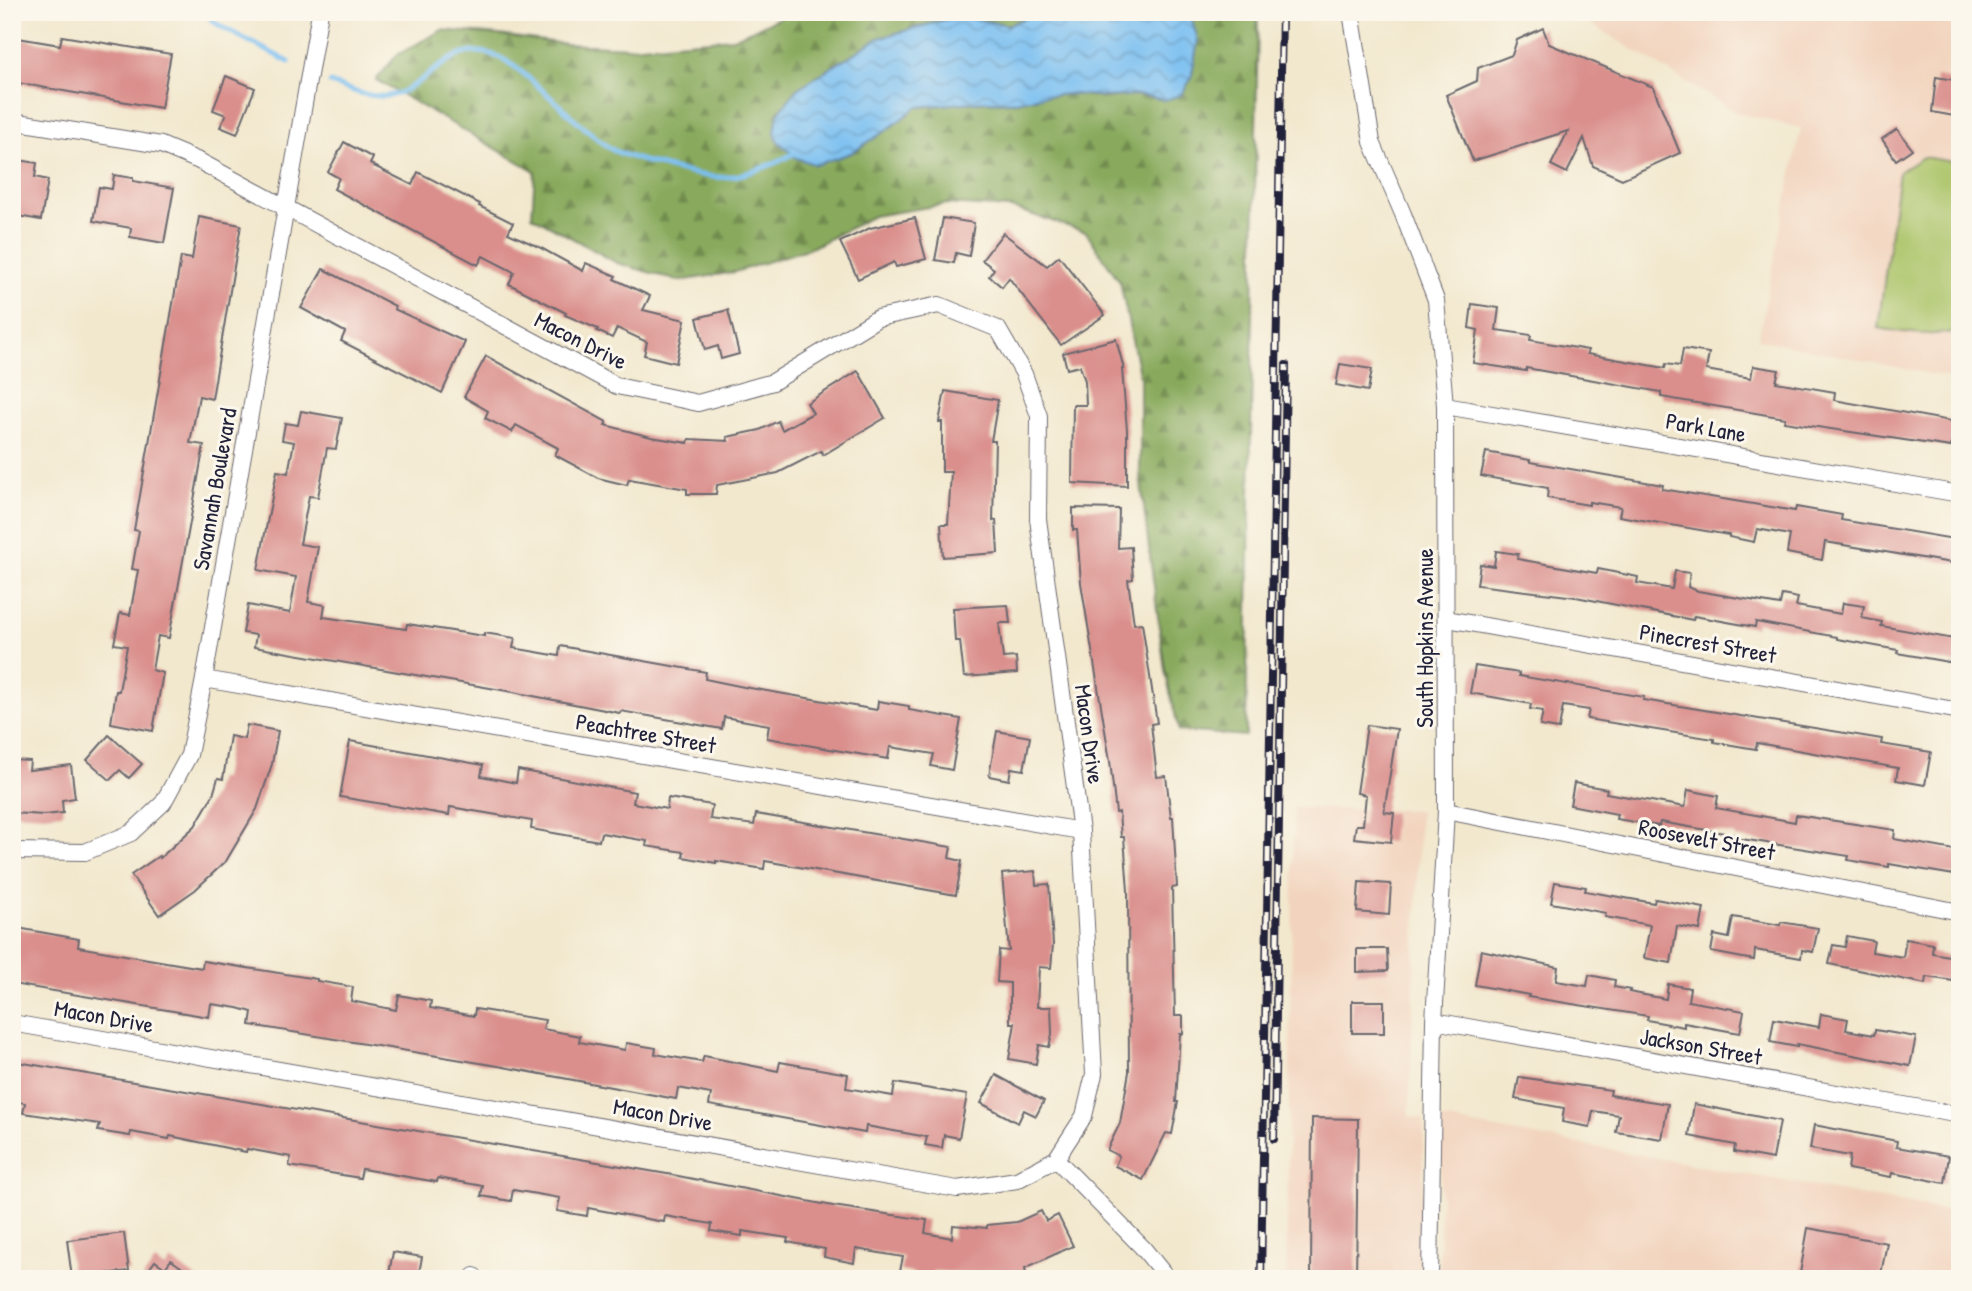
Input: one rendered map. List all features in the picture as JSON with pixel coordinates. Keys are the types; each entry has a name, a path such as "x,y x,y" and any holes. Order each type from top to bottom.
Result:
{"street":[{"name":"Savannah Boulevard","path":"12,851 85,852 131,833 163,803 189,755 320,12"},
{"name":"South Hopkins Avenue","path":"1351,12 1372,142 1436,300 1446,405 1446,811 1434,1021 1430,1279"},
{"name":"Macon Drive","path":"12,121 161,145 198,161 617,386 698,403 774,382 878,318 939,305 998,328 1024,374 1038,416 1038,519 1081,831 1094,1074 1084,1116 1056,1159 1017,1180 957,1189 12,1023"},
{"name":"Park Lane","path":"1446,405 1960,494"},
{"name":"Pinecrest Street","path":"1447,619 1960,711"},
{"name":"Peachtree Street","path":"204,679 1081,831"},
{"name":"Roosevelt Street","path":"1446,811 1960,912"},
{"name":"Jackson Street","path":"1434,1021 1960,1115"},
{"path":"1056,1159 1143,1248 1168,1279"}],"shaded area":[{"path":"1571,12 1960,12 1960,380 1758,339 1801,128 1737,113"},
{"path":"1294,808 1420,810 1409,1116 1424,1119 1421,1279 1286,1279"},
{"path":"1442,1119 1960,1213 1960,1279 1439,1279"}],"green space":[{"path":"793,12 1040,12 1008,25 959,16 879,38 797,89 778,114 851,153 917,107 987,101 1016,102 1043,96 1072,94 1108,97 1141,95 1165,100 1191,17 1173,12 1258,12 1246,736 1179,731 1165,670 1140,474 1140,378 1120,282 1086,232 1011,208 947,204 873,216 813,247 735,272 679,281 617,263 532,216 535,171 376,80 397,55 442,30 566,44 630,47 733,38"},
{"path":"1923,157 1960,163 1960,331 1950,333 1909,333 1878,328 1899,172"}],"water":[{"path":"1040,12 1173,12 1191,17 1198,40 1191,79 1181,95 1165,100 1141,95 1108,97 1072,94 1043,96 1016,102 987,101 917,107 851,153 816,165 796,158 777,140 775,132 778,114 797,89 879,38 959,16 1008,25"}],"building":[{"path":"1543,28 1549,44 1653,87 1680,153 1622,179 1593,166 1584,138 1567,173 1551,165 1568,131 1473,161 1446,95 1477,81 1478,68 1512,55 1517,40"},
{"path":"62,36 171,54 161,108 12,82 12,37 60,45"},
{"path":"226,76 255,88 237,134 220,127 226,115 213,110"},
{"path":"1936,77 1960,81 1960,117 1932,112"},
{"path":"1897,129 1912,149 1896,160 1882,139"},
{"path":"344,142 373,158 370,164 412,185 418,172 513,223 508,233 583,271 586,263 616,276 614,279 650,296 643,310 685,320 676,363 644,355 647,342 617,328 612,338 509,284 514,272 483,256 478,265 334,189 339,178 328,172"},
{"path":"19,160 37,163 35,177 48,180 41,220 12,215"},
{"path":"114,175 174,188 164,243 130,237 131,228 93,221 99,187 112,189"},
{"path":"199,217 241,225 212,399 199,396 190,443 204,445 169,638 158,636 152,670 163,673 153,731 111,723 127,646 114,644 120,613 130,615 138,570 132,569 139,531 134,530 181,257 192,259"},
{"path":"915,218 926,259 896,267 894,262 858,279 840,242 870,228"},
{"path":"943,218 974,223 969,256 956,253 954,263 935,260"},
{"path":"1003,233 1047,266 1059,256 1105,315 1061,345 1009,278 1002,287 989,276 994,269 982,260"},
{"path":"323,269 395,306 394,309 465,342 442,393 341,341 345,332 301,308"},
{"path":"1472,304 1499,308 1496,330 1531,335 1530,340 1588,350 1587,354 1665,368 1666,364 1680,366 1683,349 1709,353 1706,370 1751,378 1753,366 1779,370 1776,382 1835,392 1834,400 1956,422 1951,447 1784,422 1785,418 1661,397 1661,392 1526,368 1526,371 1473,363 1478,330 1469,328"},
{"path":"728,310 739,354 721,359 718,346 705,350 697,318"},
{"path":"1116,339 1124,369 1127,486 1072,483 1073,405 1086,405 1085,381 1080,366 1067,369 1063,353"},
{"path":"486,356 607,422 605,425 688,443 689,439 728,441 727,437 760,430 778,421 782,430 813,413 807,403 858,371 885,418 823,455 821,451 778,473 717,485 716,494 687,494 687,489 629,479 627,485 598,478 555,455 558,448 516,425 512,432 485,418 488,411 464,397"},
{"path":"1340,364 1372,369 1368,391 1336,385"},
{"path":"945,391 998,400 991,441 995,441 993,521 996,520 998,553 943,557 941,524 948,524 951,472 942,472 942,422 939,422"},
{"path":"301,411 342,418 336,449 327,448 318,497 309,496 300,544 318,547 308,602 325,605 323,617 406,629 407,624 515,638 513,648 559,656 560,646 706,672 705,679 744,687 877,710 878,701 909,706 909,710 961,719 952,770 931,766 934,754 890,747 888,759 767,738 769,725 724,717 722,729 254,647 256,635 243,633 248,605 290,613 296,577 258,570 277,471 288,473 294,442 282,440 285,423 298,425"},
{"path":"1486,452 1663,485 1662,489 1795,511 1796,507 1842,515 1841,520 1960,540 1958,564 1825,542 1822,560 1787,553 1790,535 1757,529 1754,542 1729,535 1619,516 1621,507 1547,498 1548,488 1481,476"},
{"path":"1073,508 1119,509 1118,548 1131,547 1133,579 1128,580 1134,624 1142,623 1157,723 1151,724 1157,777 1166,776 1173,817 1177,887 1172,888 1175,1016 1183,1016 1178,1102 1172,1134 1166,1133 1143,1180 1115,1166 1119,1156 1107,1150 1120,1123 1129,1072 1128,891 1124,837 1121,837 1119,812 1116,813 1081,583 1077,530 1073,530"},
{"path":"1496,551 1518,554 1517,559 1638,577 1637,583 1672,589 1675,571 1690,573 1688,587 1698,591 1780,605 1782,595 1798,598 1796,606 1841,614 1843,603 1864,606 1862,618 1882,622 1881,626 1960,640 1960,664 1756,622 1755,627 1694,616 1693,620 1576,597 1477,585 1480,564 1494,566"},
{"path":"1008,605 1010,623 999,623 1003,658 1016,657 1017,673 964,677 960,641 955,641 953,608"},
{"path":"1475,666 1644,697 1643,700 1882,739 1881,744 1931,752 1925,785 1896,780 1898,768 1757,743 1756,749 1714,742 1714,739 1587,719 1589,710 1563,706 1559,729 1540,726 1543,711 1530,709 1531,704 1470,693"},
{"path":"247,725 278,731 272,764 257,809 226,861 195,890 159,915 131,875 159,856 160,858 195,826 213,795 218,778 223,779 230,736 244,739"},
{"path":"1367,725 1397,729 1384,812 1394,813 1391,842 1354,838 1356,825 1363,825 1366,795 1357,793"},
{"path":"997,731 1030,737 1024,770 1011,768 1009,780 989,776"},
{"path":"109,735 142,764 129,778 120,770 110,780 87,760"},
{"path":"350,741 483,765 481,776 516,783 518,770 635,792 633,803 667,809 668,798 712,805 710,819 754,825 756,814 951,847 949,858 962,861 956,895 765,861 764,869 716,863 683,857 684,852 646,846 647,841 601,833 599,841 531,829 532,821 450,807 449,815 340,797"},
{"path":"12,760 30,761 29,770 71,765 75,798 62,800 63,813 12,813"},
{"path":"1574,783 1607,789 1606,793 1685,807 1688,790 1718,796 1716,808 1795,822 1796,815 1895,830 1894,839 1960,851 1960,876 1848,860 1849,856 1735,838 1736,835 1660,822 1659,826 1616,819 1617,814 1570,805"},
{"path":"1035,871 1036,885 1049,884 1053,944 1051,968 1039,967 1037,1007 1051,1007 1052,1034 1049,1047 1039,1045 1036,1064 1009,1059 1015,1023 1010,1023 1010,983 997,982 999,950 1009,951 1002,874"},
{"path":"1359,882 1391,884 1389,915 1357,912"},
{"path":"1555,882 1586,887 1585,891 1654,903 1655,899 1704,908 1700,930 1677,926 1671,963 1644,958 1650,925 1605,917 1606,913 1551,903"},
{"path":"1733,917 1818,928 1813,952 1802,950 1801,958 1755,950 1754,960 1711,952 1714,935 1729,938"},
{"path":"12,927 79,939 78,947 160,961 202,968 203,961 317,979 353,987 351,1001 396,1010 399,995 431,1001 430,1008 474,1016 475,1009 545,1020 543,1029 580,1036 579,1042 625,1050 626,1043 656,1048 655,1054 702,1062 704,1056 778,1071 780,1062 848,1074 846,1088 893,1096 895,1083 967,1095 959,1138 944,1135 942,1148 925,1145 927,1137 866,1126 865,1133 709,1105 711,1094 678,1088 676,1099 250,1025 252,1012 238,1008 211,1004 209,1017 12,984"},
{"path":"1847,936 1874,941 1872,952 1903,957 1906,939 1933,944 1932,953 1960,958 1960,982 1927,977 1926,984 1829,964 1833,945 1845,947"},
{"path":"1357,949 1387,949 1388,971 1357,972"},
{"path":"1481,950 1558,967 1556,981 1587,986 1589,975 1615,980 1614,987 1630,990 1629,992 1666,999 1668,984 1690,988 1688,1001 1744,1011 1740,1033 1684,1023 1684,1027 1647,1020 1648,1016 1528,997 1529,995 1475,985"},
{"path":"1352,1001 1384,1001 1384,1033 1352,1033"},
{"path":"1821,1014 1848,1019 1846,1030 1874,1035 1875,1030 1916,1037 1910,1066 1797,1044 1797,1047 1770,1042 1774,1019 1819,1027"},
{"path":"12,1061 673,1175 833,1206 927,1220 925,1233 952,1238 953,1225 987,1228 987,1225 1017,1222 1041,1211 1046,1221 1058,1215 1073,1246 1025,1268 1026,1274 994,1278 994,1275 933,1271 932,1277 900,1271 903,1257 856,1249 854,1263 824,1257 825,1249 787,1242 788,1238 742,1231 742,1236 711,1231 712,1224 665,1216 664,1222 588,1208 587,1216 557,1211 560,1198 513,1190 511,1201 481,1196 483,1186 438,1178 437,1182 362,1169 360,1178 289,1166 291,1157 247,1149 246,1152 170,1136 169,1139 131,1132 130,1136 98,1131 100,1124 23,1113 25,1103 12,1101"},
{"path":"996,1075 1044,1101 1036,1116 1024,1110 1018,1123 981,1103"},
{"path":"1519,1077 1611,1090 1610,1095 1668,1104 1662,1139 1616,1132 1619,1115 1593,1111 1590,1127 1562,1122 1564,1108 1515,1099"},
{"path":"1694,1104 1780,1121 1773,1159 1734,1152 1735,1145 1689,1136"},
{"path":"1312,1118 1358,1119 1356,1279 1311,1279"},
{"path":"1814,1125 1897,1141 1896,1147 1949,1156 1945,1183 1892,1173 1891,1177 1848,1169 1850,1156 1810,1149"},
{"path":"1808,1228 1887,1243 1880,1279 1799,1279"},
{"path":"124,1233 129,1271 72,1278 67,1240"},
{"path":"393,1252 422,1257 418,1279 388,1279"},
{"path":"171,1260 198,1279 142,1279 155,1261 165,1268"}],"waterway":[{"path":"202,12 220,26 289,62"},
{"path":"330,83 365,94 387,96 413,86 459,55 487,53 515,67 606,146 636,158 687,172 726,177 762,168 796,152"}],"railway":[{"path":"1261,1279 1282,12"},
{"path":"1274,1139 1286,365"}]}
